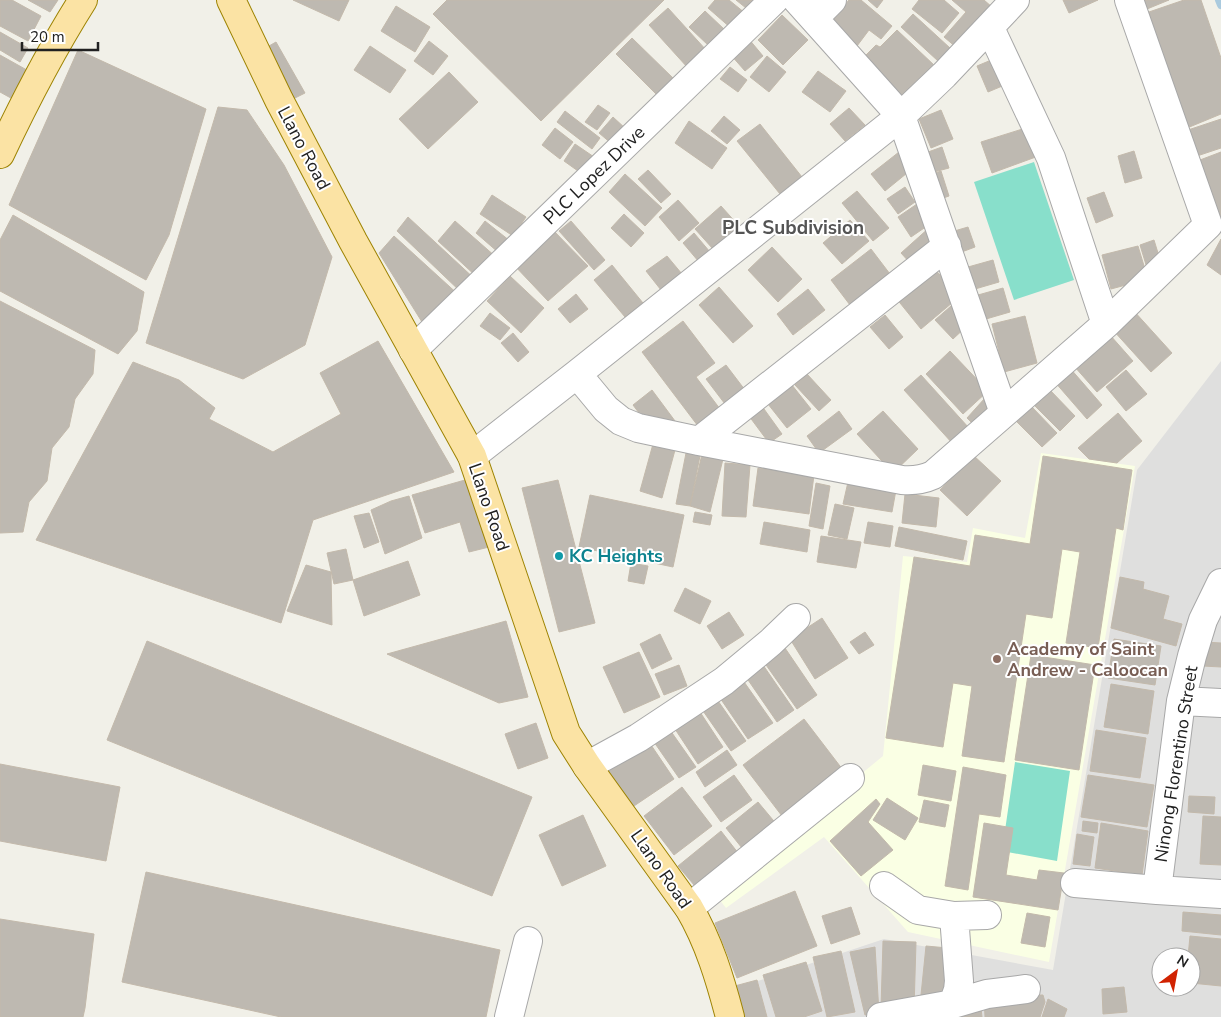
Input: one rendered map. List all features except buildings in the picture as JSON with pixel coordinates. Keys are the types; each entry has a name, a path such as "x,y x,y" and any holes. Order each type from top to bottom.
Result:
{"main road":[{"path":"0,154 62,34 83,0"},
{"name":"Llano Road","path":"231,0 279,100 353,241 472,456 566,733 587,766 690,908 713,957 730,1017"}],"street":[{"name":"PLC Lopez Drive","path":"413,350 774,0"},
{"path":"472,456 902,116 990,28 1015,0"},
{"path":"577,374 606,409 621,421 638,428 902,480 913,481 933,475 1106,324 1208,225 1130,0"},
{"path":"815,6 902,116 1004,413"},
{"path":"990,28 1050,158 1106,324"},
{"path":"699,441 946,246"},
{"name":"Ninong Florentino Street","path":"1157,890 1181,701 1203,620 1221,583"},
{"path":"587,766 638,738 724,681 771,642 796,618"},
{"path":"1181,701 1221,703"},
{"path":"690,908 850,778"},
{"path":"1075,883 1221,894"},
{"path":"884,886 918,910 954,916 987,915"},
{"path":"953,1004 959,981 954,916"},
{"path":"509,1017 528,941"},
{"path":"881,1017 953,1004 987,994 1026,989"}],"shaded area":[{"path":"1221,361 1221,1017 745,1017 740,987 884,939 1053,970 1137,470"},
{"name":"Academy of Saint Andrew - Caloocan","path":"1041,453 1135,466 1049,962 908,932 824,837 726,908 715,894 883,756 903,556 967,562 973,528 1025,538"}],"green space":[{"path":"1034,162 1074,280 1014,300 974,182"},
{"path":"1015,762 1070,771 1057,861 1002,851"}],"waterway":[{"path":"1219,0 1221,5"}],"place":[{"name":"KC Heights","path":"559,556"},
{"name":"Academy of Saint Andrew - Caloocan","path":"997,659"}],"district":[{"name":"PLC Subdivision","path":"793,228"}]}
